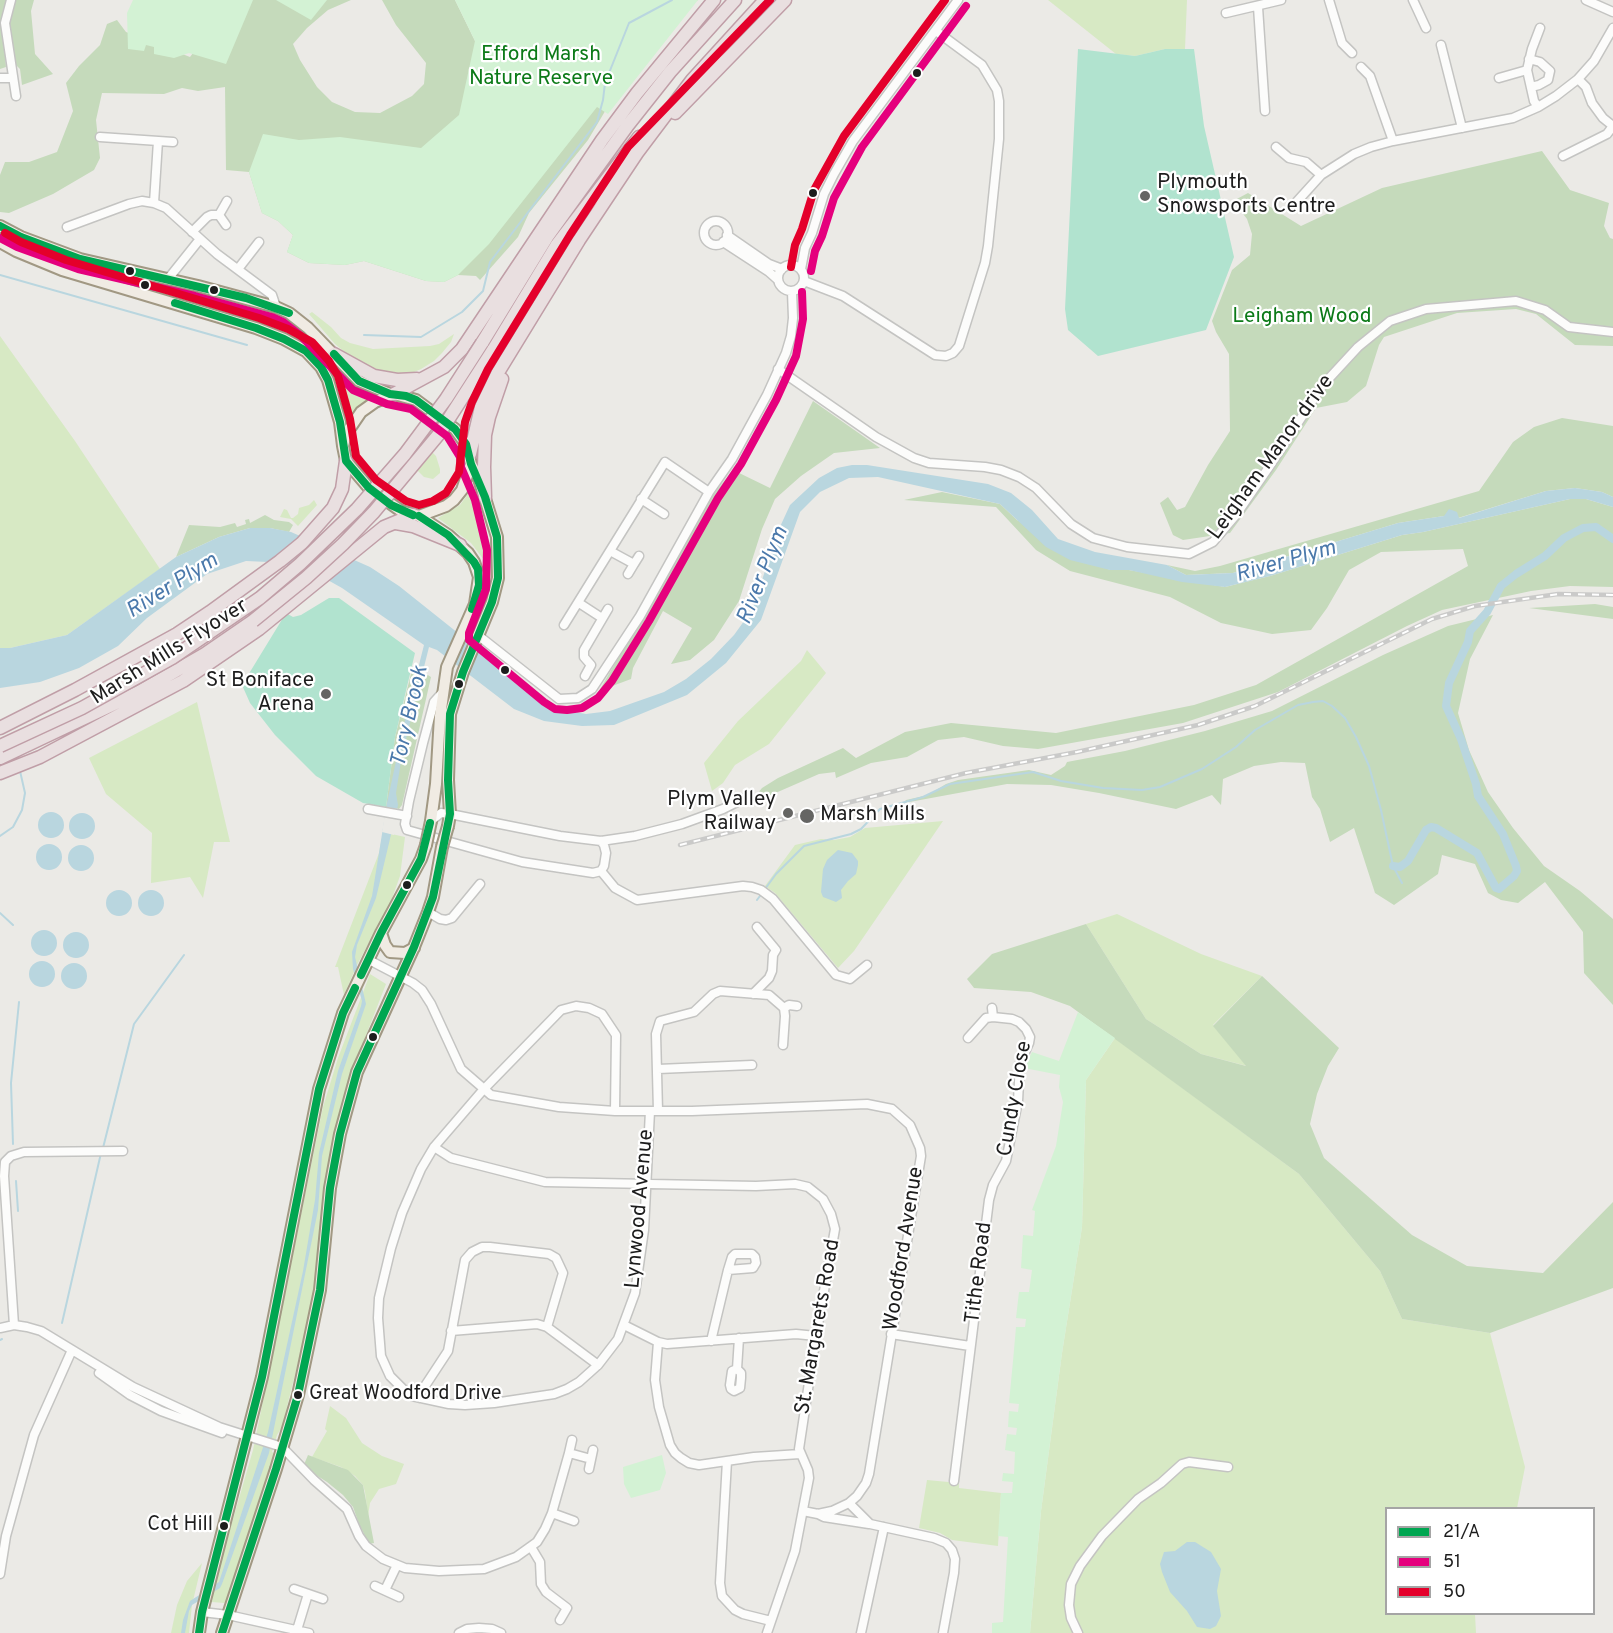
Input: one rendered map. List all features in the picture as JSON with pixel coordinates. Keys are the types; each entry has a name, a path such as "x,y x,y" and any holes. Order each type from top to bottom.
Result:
{"highway":[{"path":"392,394 444,367 462,349 602,140 637,93 714,0"},
{"path":"487,347 556,246 661,108 757,0"},
{"path":"471,459 481,407 497,374 579,240 637,153 692,80 765,0"},
{"path":"637,153 785,0"},
{"path":"487,347 548,237 600,162 670,72 732,2"},
{"path":"485,497 485,440 489,417 501,381 533,316"},
{"name":"Marsh Mills Flyover","path":"0,746 82,708 171,658 260,598 300,564 357,509 405,454 487,347"},
{"name":"Marsh Mills Flyover","path":"0,758 140,692 205,654 253,621 306,578 343,544 416,464 439,434 487,347"},
{"path":"334,354 374,376 397,380 422,378"},
{"path":"0,728 84,685 186,628 280,561 324,521 340,495 346,461"},
{"path":"0,773 40,756 183,681 259,629 384,527 416,515"},
{"path":"394,523 412,526 460,545"}],"main road":[{"path":"0,226 21,237 80,259 168,279 276,307 290,313 334,354 358,381 416,400 455,429 466,444 485,497 496,537 499,563 496,591 463,672 450,714 448,780 450,814 435,888 414,947 357,1072 340,1134 330,1188 320,1290 298,1395 273,1445 222,1633"},
{"path":"0,242 62,270 256,328 306,351 321,367 328,380 338,411 346,461 377,494 391,505 416,515 460,545 474,562 479,577 475,604 447,667 440,716 436,784 426,845 404,892 381,933 340,1022 319,1089 262,1377 209,1583 199,1633"},
{"path":"343,446 346,434 361,412 392,394"},
{"path":"416,515 436,511 454,500 465,482 471,459"},
{"path":"381,933 390,952 405,953 414,947"}],"street":[{"path":"11,0 5,23 16,96"},
{"path":"801,269 769,264 725,239 769,272 778,280 783,289 792,292 800,288 804,281 801,269 805,248 828,184 853,141 958,0"},
{"path":"1226,13 1281,0"},
{"path":"1329,0 1342,43 1352,53"},
{"path":"1413,0 1426,28"},
{"path":"1586,0 1613,12"},
{"path":"1258,7 1265,111"},
{"path":"1538,107 1534,101 1527,70 1540,28"},
{"path":"1292,207 1321,175 1354,154 1393,141 1513,118 1538,107 1578,79 1596,58 1613,28"},
{"path":"804,281 843,296 935,355 946,356 953,353 959,346 985,263 988,246 999,139 999,101 997,90 982,65 936,31"},
{"path":"1440,45 1462,128"},
{"path":"1529,59 1540,62 1550,71 1548,80 1530,87"},
{"path":"1361,67 1371,77 1393,141"},
{"path":"1499,78 1527,70"},
{"path":"0,78 13,78"},
{"path":"1563,156 1607,134 1613,126 1603,118 1592,103 1586,87 1578,79"},
{"path":"100,137 173,142"},
{"path":"154,202 158,141"},
{"path":"1276,147 1289,158 1306,162 1321,175"},
{"path":"68,227 129,204 142,201 154,202 166,208 200,239 272,295 276,307"},
{"path":"219,214 227,201"},
{"path":"192,232 207,217 219,214"},
{"path":"219,214 226,225"},
{"path":"168,279 200,239"},
{"path":"238,269 249,248 259,242"},
{"path":"778,280 786,267 805,248"},
{"path":"477,641 559,699 578,698 592,689 640,616 709,492 732,459 778,369 791,336 792,292"},
{"name":"Leigham Manor drive","path":"778,369 876,437 914,458 929,463 1001,470 1019,477 1035,488 1049,499 1071,524 1094,538 1126,547 1189,554 1213,542 1263,477 1322,386 1358,347 1390,321 1426,309 1516,301 1545,310 1569,327 1613,332"},
{"path":"564,625 665,462 709,492"},
{"path":"641,499 664,514"},
{"path":"610,551 634,564"},
{"path":"628,574 639,556"},
{"path":"579,603 602,618"},
{"path":"585,676 591,665 584,657 584,650 608,609"},
{"path":"443,692 434,702 430,714 403,815 407,830 522,862 593,873 601,871 604,866 606,853 601,841"},
{"path":"431,821 441,813 450,814 541,833 601,841 661,830 691,821 747,797"},
{"path":"368,809 403,815"},
{"path":"601,871 615,888 637,900 743,886 764,892 773,899 836,975 850,980 867,965"},
{"path":"428,912 440,919 452,918 480,884"},
{"path":"753,994 769,978 776,950 757,927"},
{"name":"Woodford Avenue","path":"369,960 401,976 422,990 431,1004 461,1069 490,1095 559,1107 654,1111 867,1104 892,1109 902,1116 916,1136 921,1156 869,1474 866,1484 849,1503"},
{"name":"Lynwood Avenue","path":"615,1110 616,1035 602,1014 589,1008 576,1006 561,1010 483,1090 434,1147 421,1168 402,1213 385,1272 378,1318 381,1356 398,1386 420,1398 465,1406 554,1394 579,1382 598,1365 618,1339 624,1326 635,1293 641,1260 658,1069 656,1034 660,1021 694,1012 713,994 720,991 753,994"},
{"path":"753,994 770,995 783,1008 785,1016 783,1046"},
{"path":"783,1008 789,1005 797,1006"},
{"name":"Cundy Close","path":"968,1038 992,1013 1019,1022 1030,1037 1020,1063 1018,1101 1009,1151 993,1185 989,1200"},
{"path":"658,1069 752,1065"},
{"name":"St. Margarets Road","path":"434,1147 451,1158 545,1182 756,1186 795,1184 808,1187 823,1199 831,1214 835,1229 799,1449 809,1478 795,1551 767,1633"},
{"path":"14,1325 5,1162 11,1156 24,1152 123,1151"},
{"name":"Tithe Road","path":"954,1480 989,1200"},
{"path":"420,1398 423,1389 448,1351 465,1260 472,1252 482,1247 549,1254 556,1258 563,1273 547,1328"},
{"path":"711,1341 728,1270"},
{"path":"452,1331 537,1324 547,1328 598,1365"},
{"path":"0,1328 14,1325 27,1326 41,1331 72,1350 96,1371 162,1407 273,1445 342,1502 366,1546 383,1559 415,1570 483,1569 516,1557 537,1542 552,1513 572,1440"},
{"path":"624,1326 657,1342 667,1344 796,1334 816,1336"},
{"name":"Tithe Road","path":"891,1335 970,1346"},
{"path":"737,1369 739,1338"},
{"path":"657,1342 655,1380 659,1407 670,1445 681,1458 699,1465 800,1454"},
{"path":"0,1574 6,1536 34,1435 72,1350"},
{"path":"588,1469 593,1450"},
{"path":"569,1453 591,1460"},
{"path":"727,1461 720,1583 722,1596 735,1610 771,1621"},
{"path":"1078,1633 1071,1618 1069,1605 1071,1584 1080,1566 1102,1536 1138,1499 1182,1464 1189,1462 1228,1467"},
{"path":"818,1514 832,1511 849,1503 870,1524"},
{"path":"803,1511 934,1538 946,1543 955,1559 943,1633"},
{"path":"552,1513 574,1521"},
{"path":"861,1633 884,1527"},
{"path":"531,1546 540,1562 541,1584 546,1592 571,1607 560,1620"},
{"path":"385,1590 397,1565"},
{"path":"375,1586 399,1597"},
{"path":"294,1589 323,1599"},
{"path":"297,1630 308,1594"},
{"path":"202,1612 228,1615 309,1633"},
{"path":"459,1633 467,1629 479,1628 492,1629 501,1633"}],"green space":[{"path":"0,0 8,0 3,28 6,67 0,69"},
{"path":"16,0 34,0 31,11 35,54 53,74 22,85 20,69 15,64 9,23"},
{"path":"133,0 253,0 226,64 189,53 174,58 154,54 154,47 146,45 144,51 128,49 127,13"},
{"path":"198,0 351,0 328,10 293,44 317,87 332,102 355,112 380,113 412,96 424,84 426,63 396,25 382,0 455,0 475,41 607,0 698,0 679,13 617,91 588,140 529,213 518,237 480,280 476,276 458,275 444,282 426,281 364,261 345,265 309,263 287,252 293,235 278,221 262,213 249,172 226,170 225,87 198,91 182,88 164,94 102,93 96,120 100,158 94,170 53,194 9,213 0,212 0,175 5,162 29,162 57,152 73,111 66,83 100,45 107,24 117,20 126,32 190,57 206,36"},
{"path":"276,0 327,0 311,20"},
{"name":"Efford Marsh Nature Reserve","path":"455,0 698,0 608,114 597,107 489,244 458,275 444,282 426,281 364,261 345,265 309,263 287,252 293,235 278,221 262,213 249,172 263,134 299,140 340,137 421,148 459,115 475,41"},
{"path":"1048,0 1187,0 1185,49 1165,49 1135,56 1116,54"},
{"name":"Plymouth Snowsports Centre","path":"1078,49 1135,56 1165,49 1194,49 1204,126 1234,257 1206,330 1098,356 1068,330 1065,309"},
{"name":"Leigham Wood","path":"1542,151 1570,190 1609,203 1604,226 1610,238 1613,239 1613,346 1575,345 1536,314 1516,309 1457,313 1384,337 1379,345 1366,386 1347,402 1316,408 1276,470 1230,533 1183,540 1173,535 1160,503 1168,497 1177,510 1185,507 1230,431 1229,354 1212,321 1232,270 1250,255 1252,234 1247,219 1233,201 1248,193 1301,226 1382,188"},
{"path":"134,277 238,301 271,312 287,321 305,336 350,384 376,395 356,410 348,423 341,392 334,375 323,358 307,343 273,327 138,285 133,281"},
{"path":"312,312 341,338 350,343 373,349 430,346 439,344 454,334 442,353 421,369 401,375 379,372 354,360 335,344 309,314"},
{"path":"0,336 75,441 160,569 67,635 10,648 0,648"},
{"path":"813,401 880,448 834,453 801,476 775,499 762,529 739,601 714,640 690,660 671,664 692,628 663,611 633,668 631,679 599,691 713,495 733,470 770,488"},
{"path":"1562,418 1613,426 1613,497 1602,492 1575,488 1546,491 1458,518 1444,516 1398,523 1233,573 1186,575 1167,565 1195,571 1220,566 1479,491 1513,442 1534,427"},
{"path":"432,452 436,456 440,469 440,473 433,479 424,477 417,470"},
{"path":"472,485 475,487 491,549 491,579 482,614 476,612 487,585 484,560 471,543 438,518 460,505"},
{"path":"942,492 1000,504 1017,520 1110,570 1129,570 1225,587 1270,576 1402,535 1570,499 1586,499 1613,507 1613,587 1570,586 1531,591 1442,610 1278,692 1183,723 1038,749 1003,746 964,737 938,740 907,757 871,763 836,778 835,772 819,774 748,805 762,788 778,778 843,748 856,758 905,732 951,723 1056,733 1194,705 1256,685 1468,566 1463,549 1381,552 1349,570 1311,630 1272,634 1221,623 1170,597 1070,571 1036,550 996,507 904,500"},
{"path":"314,500 317,505 298,526 291,519 280,517 284,509 293,518 298,514 299,508 309,505"},
{"path":"265,515 293,525 289,532 270,528 250,528 219,537 176,557 189,525 220,527 235,523 237,527 246,524 245,520 249,519 250,523"},
{"name":"St Boniface Arena","path":"329,598 339,598 415,653 395,737 386,807 363,803 316,776 275,735 250,703 242,685 286,613 293,617 301,615"},
{"path":"1595,604 1613,607 1613,619 1529,608"},
{"path":"1493,615 1470,659 1458,713 1469,750 1488,792 1544,866 1580,891 1613,919 1613,1005 1584,973 1583,932 1545,882 1518,903 1501,900 1488,893 1475,864 1442,855 1438,874 1394,905 1375,893 1354,828 1330,842 1320,809 1312,797 1305,763 1281,762 1254,766 1223,779 1221,805 1212,795 1176,809 1051,785 1007,784 904,803 906,800 928,795 958,780 1029,770 1051,775 1065,766 1067,762 1125,751 1272,711 1383,655 1448,626"},
{"path":"807,650 826,673 769,744 735,765 723,783 712,791 704,763 738,721 801,661"},
{"path":"413,666 431,677 402,805 399,809 386,807 395,737"},
{"path":"197,702 230,842 214,842 203,898 190,877 151,883 152,833 106,794 89,758"},
{"path":"943,821 854,951 838,968 775,893 765,886 795,845 821,839 834,840 850,837 865,828"},
{"path":"383,832 405,837 400,876 391,901 344,995 338,967 335,967 379,853"},
{"path":"1117,914 1201,954 1262,976 1213,1025 1247,1066 1201,1054 1146,1019 1086,924"},
{"path":"1086,924 1146,1019 1201,1054 1246,1066 1213,1026 1262,976 1339,1048 1328,1066 1317,1094 1310,1124 1324,1158 1412,1235 1467,1266 1543,1273 1613,1202 1613,1288 1490,1333 1402,1319 1380,1271 1299,1174 1070,1006 1031,992 974,988 967,979 992,954"},
{"path":"370,974 386,984 354,1066 330,1155 313,1302 282,1427 277,1435 272,1452 275,1454 227,1601 212,1602 214,1585 253,1450 323,1107 338,1058"},
{"path":"1078,1012 1115,1038 1086,1080 1082,1227 1041,1511 1030,1633 992,1633 992,1623 1003,1622 1008,1537 998,1536 1001,1493 1012,1493 1013,1482 1002,1481 1003,1473 1014,1474 1015,1452 1005,1450 1007,1434 1016,1435 1017,1428 1008,1427 1009,1411 1018,1412 1019,1404 1009,1403 1016,1327 1025,1327 1026,1319 1016,1318 1019,1292 1029,1292 1032,1270 1021,1268 1023,1235 1033,1236 1035,1211 1032,1210 1056,1146 1063,1102 1059,1087 1060,1075 1024,1068 1032,1052 1059,1061"},
{"path":"1115,1038 1299,1174 1380,1271 1402,1319 1490,1333 1525,1467 1517,1507 1385,1507 1385,1615 1475,1615 1476,1633 1030,1633 1041,1511 1082,1227 1086,1080"},
{"path":"330,1406 346,1418 362,1443 382,1456 404,1464 396,1484 379,1489 370,1503 368,1516 363,1485 355,1476 341,1467 312,1457 327,1431 325,1429"},
{"path":"308,1455 348,1470 363,1485 374,1543 369,1544 353,1507 343,1495 303,1467"},
{"path":"662,1455 666,1473 660,1490 631,1498 624,1484 623,1467"},
{"path":"927,1480 959,1483 959,1488 1001,1493 998,1546 952,1540 940,1533 919,1528"},
{"path":"202,1563 192,1605 189,1633 171,1633 177,1605 187,1581"}],"water":[{"name":"River Plym","path":"867,465 988,484 1011,493 1032,510 1058,539 1095,552 1167,565 1186,575 1233,573 1398,523 1444,516 1449,509 1457,512 1459,518 1546,491 1575,488 1602,492 1613,497 1613,507 1586,499 1570,499 1402,535 1270,576 1225,587 1182,582 1129,570 1110,570 1070,560 1046,547 1000,504 878,477 849,478 820,492 800,512 761,620 726,663 687,695 614,725 582,726 544,721 514,709 437,650 429,647 402,755 396,793 398,805 376,898 357,945 355,957 366,1004 342,1074 322,1156 318,1210 269,1453 222,1584 220,1588 192,1605 185,1633 181,1633 190,1601 219,1582 268,1432 303,1271 315,1200 319,1153 338,1071 362,1001 353,969 352,952 372,896 387,803 424,645 342,588 308,569 268,562 246,561 207,574 147,618 118,646 79,668 40,682 0,688 0,648 10,648 67,635 176,557 219,537 250,528 270,528 291,532 370,567 399,586 547,704 563,710 586,714 610,711 664,692 686,679 711,659 734,635 752,610 779,529 790,505 819,478 837,468"},
{"path":"51,812 60,816 64,825 60,834 51,838 42,834 38,825 42,816"},
{"path":"82,813 91,817 95,826 91,835 82,839 73,835 69,826 73,817"},
{"path":"49,844 58,848 62,857 58,866 49,870 40,866 36,857 40,848"},
{"path":"81,845 90,849 94,858 90,867 81,871 72,867 68,858 72,849"},
{"path":"838,850 852,853 858,865 856,874 841,890 842,898 836,902 823,897 821,892 823,869 827,860"},
{"path":"119,890 128,894 132,903 128,912 119,916 110,912 106,903 110,894"},
{"path":"151,890 160,894 164,903 160,912 151,916 142,912 138,903 142,894"},
{"path":"44,930 53,934 57,943 53,952 44,956 35,952 31,943 35,934"},
{"path":"76,932 85,936 89,945 85,954 76,958 67,954 63,945 67,936"},
{"path":"42,961 51,965 55,974 51,983 42,987 33,983 29,974 33,965"},
{"path":"74,963 83,967 87,976 83,985 74,989 65,985 61,976 65,967"},
{"path":"1187,1542 1195,1542 1211,1552 1221,1569 1217,1591 1221,1616 1216,1626 1210,1629 1197,1627 1187,1611 1170,1592 1162,1572 1160,1564 1164,1552 1175,1551"}],"pier":[{"path":"386,807 399,809 394,835 382,832"}],"waterway":[{"path":"364,335 421,337 462,312 483,291 490,262 597,122 605,83 629,23 672,0"},
{"path":"0,275 247,345"},
{"path":"1393,866 1400,867 1408,861 1426,830 1431,827 1477,853 1496,888 1499,889 1514,876 1517,871 1516,866 1503,834 1478,796 1461,739 1446,706 1449,683 1468,642 1470,631 1487,612 1501,586 1545,556 1564,538 1583,528 1596,527 1613,539"},
{"path":"757,900 776,874 804,846 851,834 861,829 880,809 923,797 950,784 1033,772 1061,781 1103,788 1142,790 1160,787 1202,769 1236,747 1255,730 1298,705 1323,701 1345,718 1369,766 1393,866 1402,883"},
{"path":"0,836 13,827 22,810 25,793 20,771"},
{"path":"0,913 13,925"},
{"path":"103,1148 134,1024 184,955"},
{"path":"13,1144 11,1083 19,1002"},
{"path":"62,1323 101,1153"},
{"path":"16,1181 18,1211"}],"railway":[{"path":"680,845 966,773 1077,752 1198,725 1255,706 1432,619 1475,606 1558,594 1613,595"}],"transit line":[{"name":"50","path":"5,233 66,260 259,318 288,329 312,342 329,361 338,376 350,419 356,456 376,480 406,501 419,505 433,501 446,493 459,472 465,422 488,369 570,235 628,147 770,0"},
{"name":"50","path":"791,267 795,245 814,190 844,136 945,0"},
{"name":"51","path":"811,271 815,251 834,198 862,147 966,6"},
{"name":"21/A","path":"0,226 21,237 80,259 246,298 289,313"},
{"name":"51","path":"0,238 17,247 78,269 195,296 272,317 283,322 301,336 353,390 387,404 411,409 447,436 460,457 461,467 475,500 487,550 486,589 469,633 469,640 544,702 555,709 567,710 582,708 598,698 612,681 649,621 718,498 741,464 776,400 796,356 803,319 802,292"},
{"name":"21/A","path":"175,303 256,328 306,351 321,367 328,380 340,422 346,461 369,488 391,505 413,515"},
{"name":"21/A","path":"222,1633 298,1395 320,1290 330,1188 340,1134 357,1072 414,947 433,897 450,814 448,780 450,714 463,672 492,602 498,578 497,537 466,444 455,429 416,400 390,394 359,381 334,354"},
{"name":"21/A","path":"419,516 448,535 478,569 479,585 472,609"},
{"name":"21/A","path":"361,975 421,859 430,823"},
{"name":"21/A","path":"199,1633 202,1612 262,1377 319,1089 343,1013 355,988"}],"place":[{"name":"Plymouth Snowsports Centre","path":"1145,196"},
{"name":"St Boniface Arena","path":"326,694"},
{"name":"Plym Valley Railway","path":"788,813"},
{"name":"Marsh Mills","path":"807,816"},
{"name":"Great Woodford Drive","path":"298,1395"},
{"name":"Cot Hill","path":"224,1526"}],"water label":[{"name":"Tory Brook","path":"411,717"}]}
